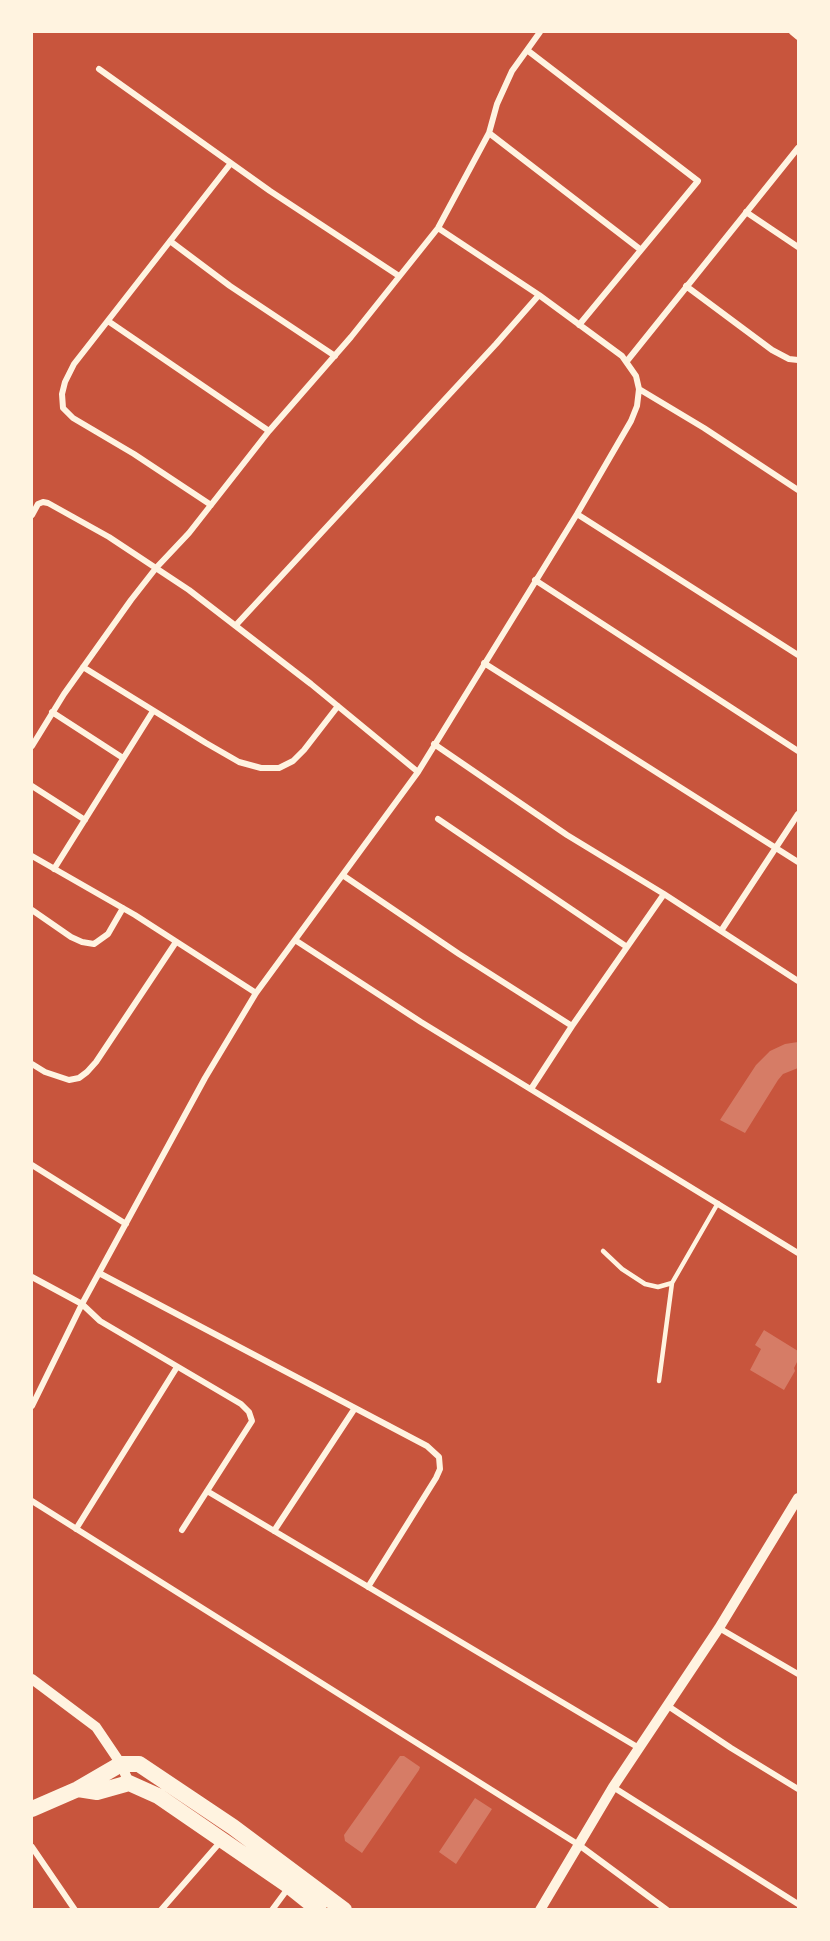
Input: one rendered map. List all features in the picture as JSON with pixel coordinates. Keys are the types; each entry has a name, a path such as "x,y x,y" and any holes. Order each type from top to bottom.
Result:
{"highway":[{"path":"32,1809 78,1789 121,1764 139,1764 233,1827 344,1910"},
{"path":"78,1789 97,1792 129,1783 158,1796 289,1886 319,1910"}],"street":[{"path":"32,746 52,712 130,600 189,533 269,431 335,356 438,228 489,133 497,104 512,71 540,32"},
{"path":"792,32 798,37"},
{"path":"527,50 698,181 579,325"},
{"path":"99,69 335,235 399,276"},
{"path":"489,133 641,250"},
{"path":"627,361 798,148"},
{"path":"211,505 134,454 73,418 63,408 62,394 74,364 231,163"},
{"path":"746,212 798,247"},
{"path":"32,1406 82,1304 205,1078 256,993 344,876 418,772 577,514 631,421 637,406 639,389 636,376 627,361 539,295 438,228"},
{"path":"170,242 230,286 335,356"},
{"path":"686,286 772,350 789,359 798,360"},
{"path":"236,625 539,295"},
{"path":"108,321 269,431"},
{"path":"639,389 704,428 798,490"},
{"path":"32,515 38,504 48,503 109,537 156,568 236,625 418,772"},
{"path":"577,514 798,655"},
{"path":"535,580 798,751"},
{"path":"484,663 798,862"},
{"path":"83,668 239,762 261,768 279,768 293,761 338,706"},
{"path":"54,869 153,711"},
{"path":"52,712 123,758"},
{"path":"434,744 567,835 664,894 798,981"},
{"path":"32,786 85,820"},
{"path":"721,931 798,814"},
{"path":"438,819 627,946"},
{"path":"32,856 123,909 256,993"},
{"path":"344,876 459,954 572,1026"},
{"path":"531,1089 664,894"},
{"path":"32,910 71,937 93,944 108,934 123,909"},
{"path":"295,940 421,1022 798,1253"},
{"path":"32,1064 45,1072 69,1080 79,1078 87,1072 176,942"},
{"path":"32,1165 126,1224"},
{"path":"99,1274 428,1446 439,1457 440,1468 436,1478 368,1587"},
{"path":"32,1276 82,1304 100,1321 241,1404 249,1412 252,1421 182,1530"},
{"path":"76,1529 177,1367"},
{"path":"32,1388 40,1392"},
{"path":"274,1531 355,1408"},
{"path":"207,1491 639,1748"},
{"path":"540,1910 613,1786 668,1706 798,1498"},
{"path":"32,1502 579,1845 667,1910"},
{"path":"718,1628 798,1674"},
{"path":"32,1679 96,1727 121,1764 129,1783"},
{"path":"668,1706 798,1789"},
{"path":"613,1786 798,1904"},
{"path":"161,1910 222,1839"},
{"path":"32,1847 75,1910"},
{"path":"272,1910 289,1886"}],"lane":[{"path":"659,1381 672,1282 718,1203"},
{"path":"603,1251 622,1269 645,1284 658,1287 672,1282"}],"building":[{"path":"798,1042 798,1068 783,1074 778,1080 745,1133 720,1120 756,1065 770,1051 785,1044"},
{"path":"764,1330 798,1351 795,1371 784,1390 750,1370 761,1349 755,1345"},
{"path":"400,1756 404,1756 420,1767 419,1770 362,1853 345,1841 344,1835"},
{"path":"475,1798 492,1809 456,1864 439,1852"}]}
